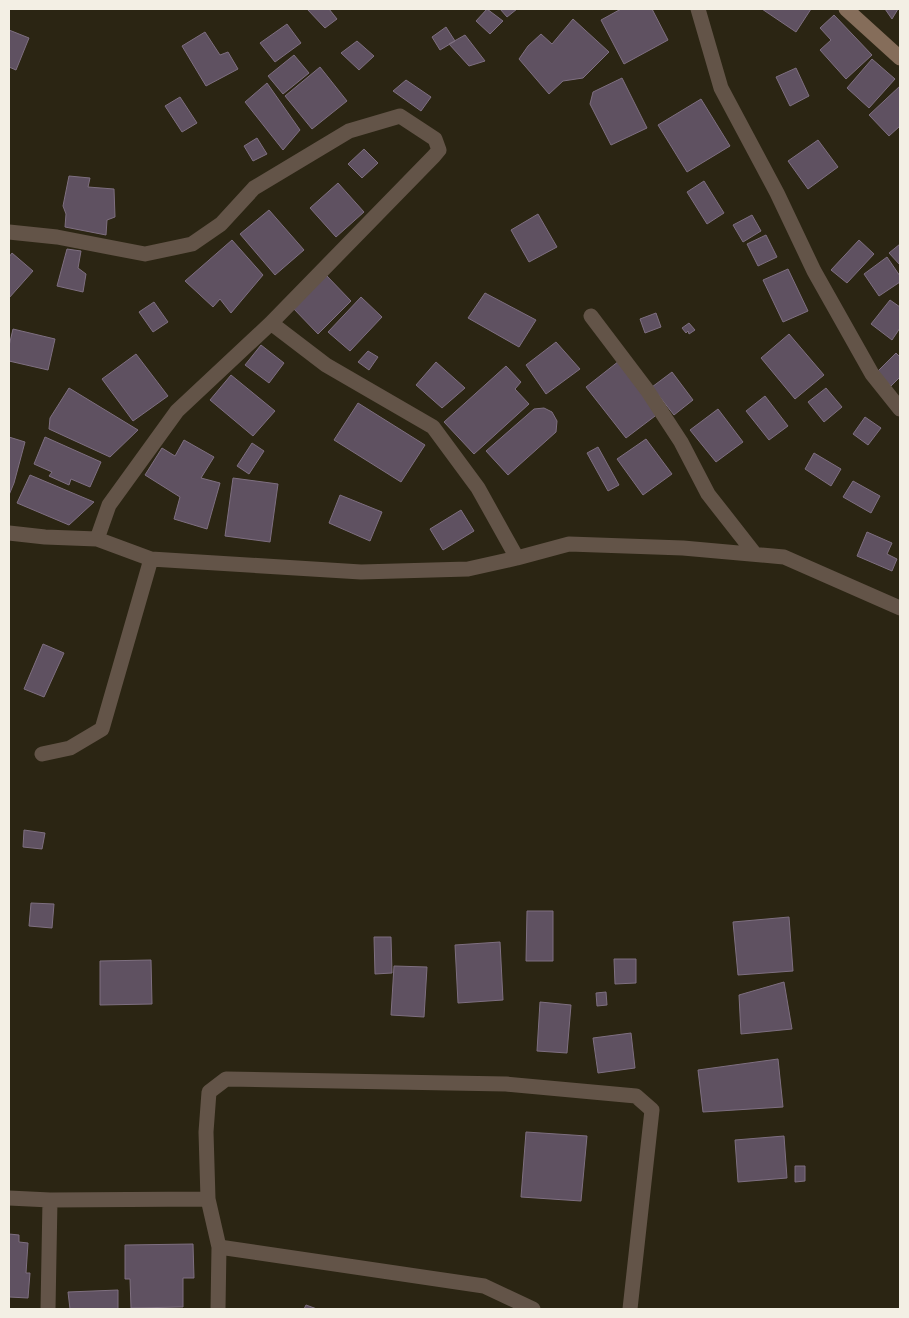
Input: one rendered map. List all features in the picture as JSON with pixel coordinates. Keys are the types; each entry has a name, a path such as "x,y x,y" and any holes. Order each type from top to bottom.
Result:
{"main road":[{"path":"846,9 900,58"}],"street":[{"path":"698,9 721,88 777,193 814,270 872,374 900,409"},
{"path":"9,232 57,237 146,254 192,244 221,224 254,188 349,131 400,116 435,139 439,150 271,322 177,411 109,506 97,539"},
{"path":"590,316 648,390 681,442 708,494 755,554"},
{"path":"271,322 326,365 433,426 478,488 517,558"},
{"path":"9,533 45,537 97,539 151,560 360,572 468,569 569,544 682,548 755,554 784,557 900,608"},
{"path":"42,754 70,748 102,729 151,560"},
{"path":"218,1309 219,1247 208,1199 206,1132 209,1092 226,1079 506,1084 636,1096 652,1110 630,1309"},
{"path":"9,1198 50,1200 208,1199"},
{"path":"48,1309 50,1200"},
{"path":"219,1247 484,1286 533,1309"}],"building":[{"path":"307,9 329,9 337,19 325,28"},
{"path":"487,9 503,21 490,34 476,21"},
{"path":"500,9 517,9 507,17"},
{"path":"621,9 652,9 668,40 624,64 601,20"},
{"path":"762,9 811,9 796,32"},
{"path":"885,9 898,9 892,19"},
{"path":"834,15 872,55 846,79 820,50 831,40 820,28"},
{"path":"573,19 609,52 583,78 563,81 549,94 519,59 528,46 541,34 552,44"},
{"path":"287,24 301,43 275,62 260,43"},
{"path":"446,27 455,41 440,50 432,37"},
{"path":"9,30 29,38 16,70 9,67"},
{"path":"205,32 220,55 228,52 238,69 206,86 182,46"},
{"path":"465,35 485,61 469,66 449,44"},
{"path":"357,41 374,56 359,70 341,53"},
{"path":"294,55 309,73 283,94 268,76"},
{"path":"872,59 895,79 869,108 847,88"},
{"path":"320,67 347,101 312,129 285,96"},
{"path":"796,68 809,96 790,106 776,77"},
{"path":"622,78 647,128 611,145 590,104 593,92"},
{"path":"406,80 431,97 421,111 393,91"},
{"path":"267,83 300,130 283,150 245,102"},
{"path":"900,86 900,126 889,136 869,115"},
{"path":"180,97 197,123 182,132 165,106"},
{"path":"701,99 730,146 687,172 658,125"},
{"path":"257,138 267,154 253,161 244,146"},
{"path":"818,140 838,167 808,189 788,161"},
{"path":"364,149 378,163 362,178 348,164"},
{"path":"69,176 90,178 88,187 114,189 115,217 107,220 106,235 65,227 66,214 63,206"},
{"path":"704,181 724,213 707,224 687,192"},
{"path":"338,183 364,212 336,237 310,208"},
{"path":"269,210 304,250 275,275 240,234"},
{"path":"538,214 557,247 529,262 511,230"},
{"path":"752,215 761,231 743,242 733,225"},
{"path":"766,235 777,257 758,266 747,244"},
{"path":"232,240 263,275 231,313 220,299 213,307 185,281"},
{"path":"859,240 874,254 847,283 831,270"},
{"path":"900,244 900,265 889,253"},
{"path":"67,249 81,251 78,268 86,274 83,292 57,286"},
{"path":"12,253 33,271 9,298 9,257"},
{"path":"887,257 900,276 900,282 879,296 864,274"},
{"path":"788,269 808,311 783,322 763,280"},
{"path":"326,275 351,301 318,334 293,308"},
{"path":"485,293 536,320 519,347 468,318"},
{"path":"361,297 382,317 350,351 328,332"},
{"path":"890,300 900,307 900,328 892,340 871,324"},
{"path":"154,302 168,322 153,332 139,312"},
{"path":"656,313 661,327 645,333 640,319"},
{"path":"689,323 695,330 689,334 688,331 686,333 682,328"},
{"path":"13,329 55,339 48,370 9,361 9,346"},
{"path":"789,334 824,375 795,399 761,358"},
{"path":"556,342 580,369 546,394 526,365"},
{"path":"261,345 284,363 269,383 245,365"},
{"path":"368,351 378,357 369,370 358,362"},
{"path":"896,353 900,357 900,377 891,386 877,372"},
{"path":"136,354 168,396 133,421 102,379"},
{"path":"619,361 659,413 626,438 586,387"},
{"path":"436,362 465,388 442,408 416,385"},
{"path":"506,366 521,382 515,389 529,404 474,454 444,422"},
{"path":"672,372 693,400 674,415 652,387"},
{"path":"231,375 275,411 253,436 210,400"},
{"path":"69,388 138,430 110,457 49,429 50,418"},
{"path":"826,388 842,407 824,422 808,402"},
{"path":"765,396 788,426 769,440 746,411"},
{"path":"358,403 425,445 401,482 334,440"},
{"path":"544,408 552,412 557,421 556,432 508,475 486,451 534,409"},
{"path":"718,409 743,442 716,462 690,430"},
{"path":"865,417 881,428 868,445 853,434"},
{"path":"9,437 25,442 9,495"},
{"path":"45,437 101,462 90,487 71,479 69,485 49,476 52,472 34,464"},
{"path":"646,439 672,474 643,495 617,459"},
{"path":"184,440 214,457 201,478 220,483 207,529 174,519 180,497 145,475 162,448 175,456"},
{"path":"252,443 264,451 249,474 237,466"},
{"path":"598,447 619,485 608,491 587,453"},
{"path":"814,453 841,469 831,486 805,469"},
{"path":"30,475 94,502 69,525 17,503"},
{"path":"233,478 278,484 270,542 225,536"},
{"path":"853,481 880,496 871,513 843,497"},
{"path":"340,495 382,512 370,541 329,523"},
{"path":"461,510 474,531 443,550 430,529"},
{"path":"867,532 892,543 887,554 897,559 892,571 857,556"},
{"path":"43,644 64,653 44,697 24,689"},
{"path":"24,830 45,833 42,849 23,847"},
{"path":"31,903 54,904 52,928 29,926"},
{"path":"527,911 553,911 553,961 526,961"},
{"path":"789,917 793,971 738,975 733,922"},
{"path":"374,937 391,937 392,973 375,974"},
{"path":"500,942 503,1000 458,1003 455,945"},
{"path":"614,959 636,959 636,983 615,984"},
{"path":"151,960 152,1004 100,1005 100,961"},
{"path":"394,966 427,967 424,1017 391,1015"},
{"path":"784,982 792,1029 741,1034 739,995"},
{"path":"606,992 607,1005 597,1006 596,993"},
{"path":"540,1002 571,1005 567,1053 537,1051"},
{"path":"631,1033 635,1068 598,1073 593,1038"},
{"path":"778,1059 783,1107 703,1112 698,1070"},
{"path":"526,1132 587,1136 581,1201 521,1197"},
{"path":"784,1136 787,1178 738,1182 735,1140"},
{"path":"795,1166 805,1166 805,1181 795,1182"},
{"path":"9,1234 19,1235 19,1242 28,1243 26,1273 30,1273 28,1298 9,1297"},
{"path":"193,1244 194,1278 183,1278 183,1307 131,1308 130,1279 125,1279 125,1245"},
{"path":"118,1290 118,1309 70,1309 68,1292"},
{"path":"306,1305 317,1309 304,1309"}]}
